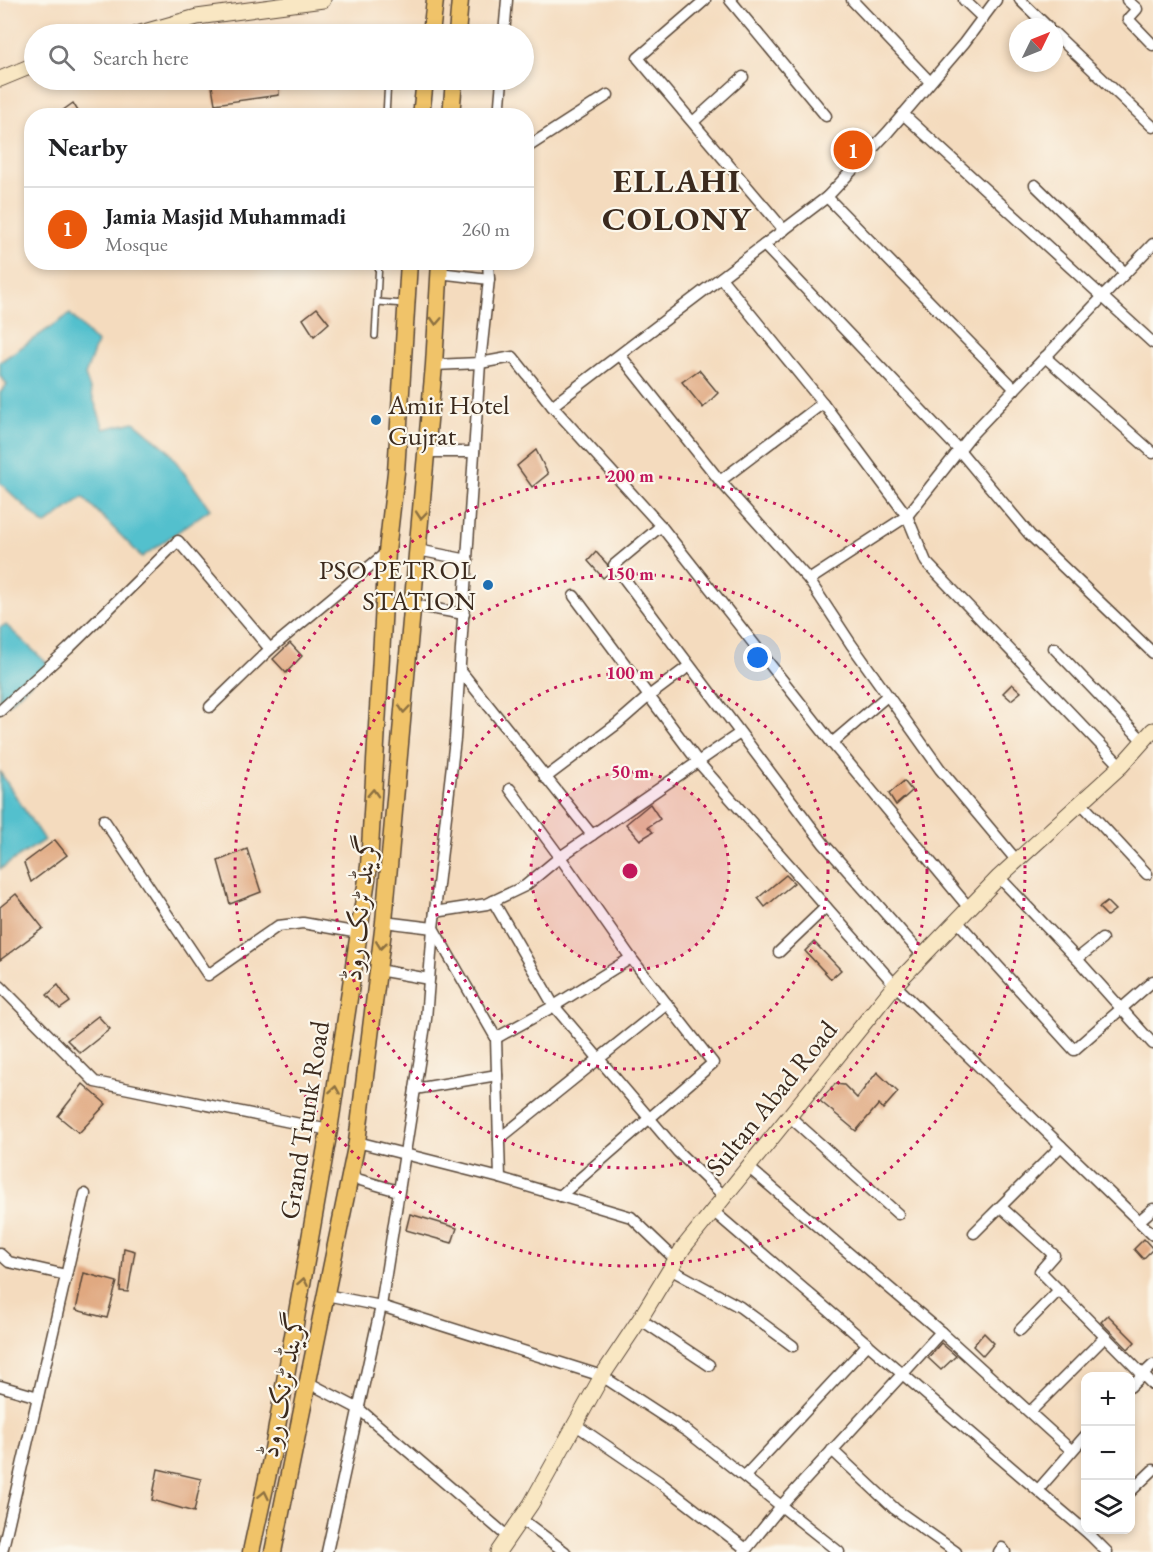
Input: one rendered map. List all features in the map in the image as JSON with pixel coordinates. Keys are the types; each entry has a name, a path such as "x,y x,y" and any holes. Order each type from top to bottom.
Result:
{"main road":[{"path":"432,24 435,0"},
{"path":"459,24 460,0"},
{"path":"422,108 424,90"},
{"path":"452,108 453,90"},
{"name":"Grand Trunk Road","path":"251,1552 272,1455 329,1130 369,866 387,552 396,472 408,270"},
{"name":"گرینڈ ٹرنک روڈ","path":"273,1552 357,1142 384,922 434,365 439,270"},
{"path":"353,972 378,973"}],"street":[{"path":"170,24 252,5 323,0"},
{"path":"505,24 507,0"},
{"path":"705,0 638,58 784,230"},
{"path":"730,0 826,116"},
{"path":"852,0 930,82"},
{"path":"964,0 983,18"},
{"path":"552,406 827,198 964,43 996,0"},
{"path":"1020,0 1039,18"},
{"path":"1127,0 1137,9 1128,19 1153,45"},
{"path":"1063,42 1153,127"},
{"path":"0,79 24,69"},
{"path":"693,122 743,76"},
{"path":"500,108 501,90"},
{"path":"534,143 608,95"},
{"path":"903,114 1153,343"},
{"path":"1035,185 1125,273"},
{"path":"827,198 1015,389"},
{"path":"764,245 959,450 1030,535 1153,653"},
{"path":"809,580 907,516 959,450 1102,297 1152,248"},
{"path":"448,270 489,279"},
{"path":"327,1552 381,1306 426,1019 433,928 455,739 480,363 488,270"},
{"path":"721,278 823,403 907,516 926,562 1121,766"},
{"path":"620,355 720,481 809,580 887,696 940,769 1017,861"},
{"path":"434,365 480,363 513,357 552,406 661,526 832,743 969,908"},
{"path":"1045,357 1153,453"},
{"path":"720,481 823,403"},
{"path":"426,452 474,452"},
{"path":"661,526 614,565 824,844 923,956"},
{"path":"0,711 69,648 178,541 270,649"},
{"path":"418,550 468,560"},
{"path":"210,707 270,649 387,552"},
{"path":"574,596 699,763 895,985 1153,1235"},
{"path":"413,605 464,614"},
{"path":"1054,648 1148,735"},
{"path":"545,778 689,666"},
{"path":"460,670 592,835"},
{"path":"832,743 887,696"},
{"path":"435,912 487,904 525,886 560,857 741,733"},
{"name":"Sultan Abad Road","path":"498,1552 521,1519 602,1376 673,1264 724,1196 895,985 999,877 1082,804 1121,766 1148,735"},
{"path":"510,789 631,958 713,1063 560,1196"},
{"path":"1082,804 1147,874"},
{"path":"104,820 208,975 278,926 303,923 359,933"},
{"path":"999,877 1153,1044"},
{"path":"493,901 554,1006 678,1152 724,1196"},
{"path":"779,952 826,907"},
{"path":"957,921 1074,1050 1153,981"},
{"path":"384,922 433,928"},
{"path":"433,928 496,1038 500,1179"},
{"path":"1077,959 1102,939"},
{"path":"496,1038 554,1006 631,958"},
{"path":"378,973 429,979"},
{"path":"0,986 95,1082 329,1130"},
{"path":"499,1139 668,1004"},
{"path":"415,1089 497,1075"},
{"path":"789,1116 898,1214"},
{"path":"357,1142 500,1179 632,1217 673,1264 740,1307 793,1346"},
{"path":"974,1233 1061,1146"},
{"path":"748,1167 941,1332 1071,1450"},
{"path":"350,1177 398,1191"},
{"path":"2,1552 85,1194"},
{"path":"1001,1207 1054,1255 1040,1271 1153,1385"},
{"path":"1138,1221 1153,1209"},
{"path":"713,1211 1038,1491 1081,1524"},
{"path":"0,1254 9,1262 66,1275"},
{"path":"1020,1329 1059,1290"},
{"path":"326,1295 381,1306 602,1376 688,1432 839,1552"},
{"path":"640,1319 709,1365"},
{"path":"576,1425 658,1481 745,1551 782,1505 941,1332"},
{"path":"1030,1412 1105,1337"},
{"path":"746,1476 868,1344"},
{"path":"1135,1383 1153,1365"},
{"path":"309,1383 358,1409 508,1537"},
{"path":"0,1386 38,1397"},
{"path":"1038,1491 1081,1440"},
{"path":"832,1450 895,1509 956,1552"},
{"path":"1135,1488 1153,1470"},
{"path":"521,1519 565,1552"},
{"path":"1093,1534 1107,1552"},
{"path":"999,1552 1002,1548 1005,1552"}],"lane":[{"path":"386,108 387,90"},
{"path":"375,336 379,270"},
{"path":"377,302 406,304"}],"water":[{"path":"70,314 97,343 85,375 104,429 134,422 167,449 210,509 142,557 83,497 45,525 0,483 0,393 7,384 0,376 0,362"},
{"path":"6,625 50,666 0,711 0,627"},
{"path":"0,772 44,840 0,869"}],"building":[{"path":"213,90 279,90 279,95 215,104"},
{"path":"73,103 76,108 66,108"},
{"path":"317,308 329,323 314,336 303,319"},
{"path":"699,370 718,393 703,408 682,382"},
{"path":"536,450 548,474 532,487 517,466"},
{"path":"596,552 607,564 610,572 603,578 588,561"},
{"path":"290,643 302,656 286,673 273,659"},
{"path":"1012,684 1021,692 1011,700 1003,693"},
{"path":"904,781 912,791 896,805 889,794"},
{"path":"650,804 660,819 648,827 653,832 640,840 626,824"},
{"path":"55,840 67,855 31,882 24,863"},
{"path":"247,849 261,892 230,904 218,861"},
{"path":"786,875 794,883 765,907 758,898"},
{"path":"16,894 43,928 0,960 0,907"},
{"path":"1107,902 1115,910 1107,916 1099,908"},
{"path":"814,942 841,970 831,979 805,951"},
{"path":"58,985 70,1002 60,1009 47,995"},
{"path":"98,1016 110,1029 80,1053 67,1040"},
{"path":"877,1072 898,1092 883,1109 879,1104 856,1131 820,1101 835,1084 844,1085 857,1098"},
{"path":"83,1084 106,1104 79,1133 58,1116"},
{"path":"410,1214 457,1228 452,1243 406,1230"},
{"path":"1144,1239 1153,1249 1143,1259 1134,1249"},
{"path":"124,1248 135,1251 128,1292 120,1291"},
{"path":"84,1273 117,1282 107,1318 76,1310"},
{"path":"1108,1315 1135,1342 1128,1349 1101,1322"},
{"path":"984,1333 994,1343 983,1356 973,1346"},
{"path":"941,1343 956,1356 941,1370 928,1358"},
{"path":"158,1469 201,1479 194,1512 152,1500"}],"place":[{"name":"Jamia Masjid Muhammadi","path":"853,150"},
{"name":"Amir Hotel Gujrat","path":"376,420"},
{"name":"PSO PETROL STATION","path":"488,585"}],"district":[{"name":"ELLAHI COLONY","path":"677,199"}]}
